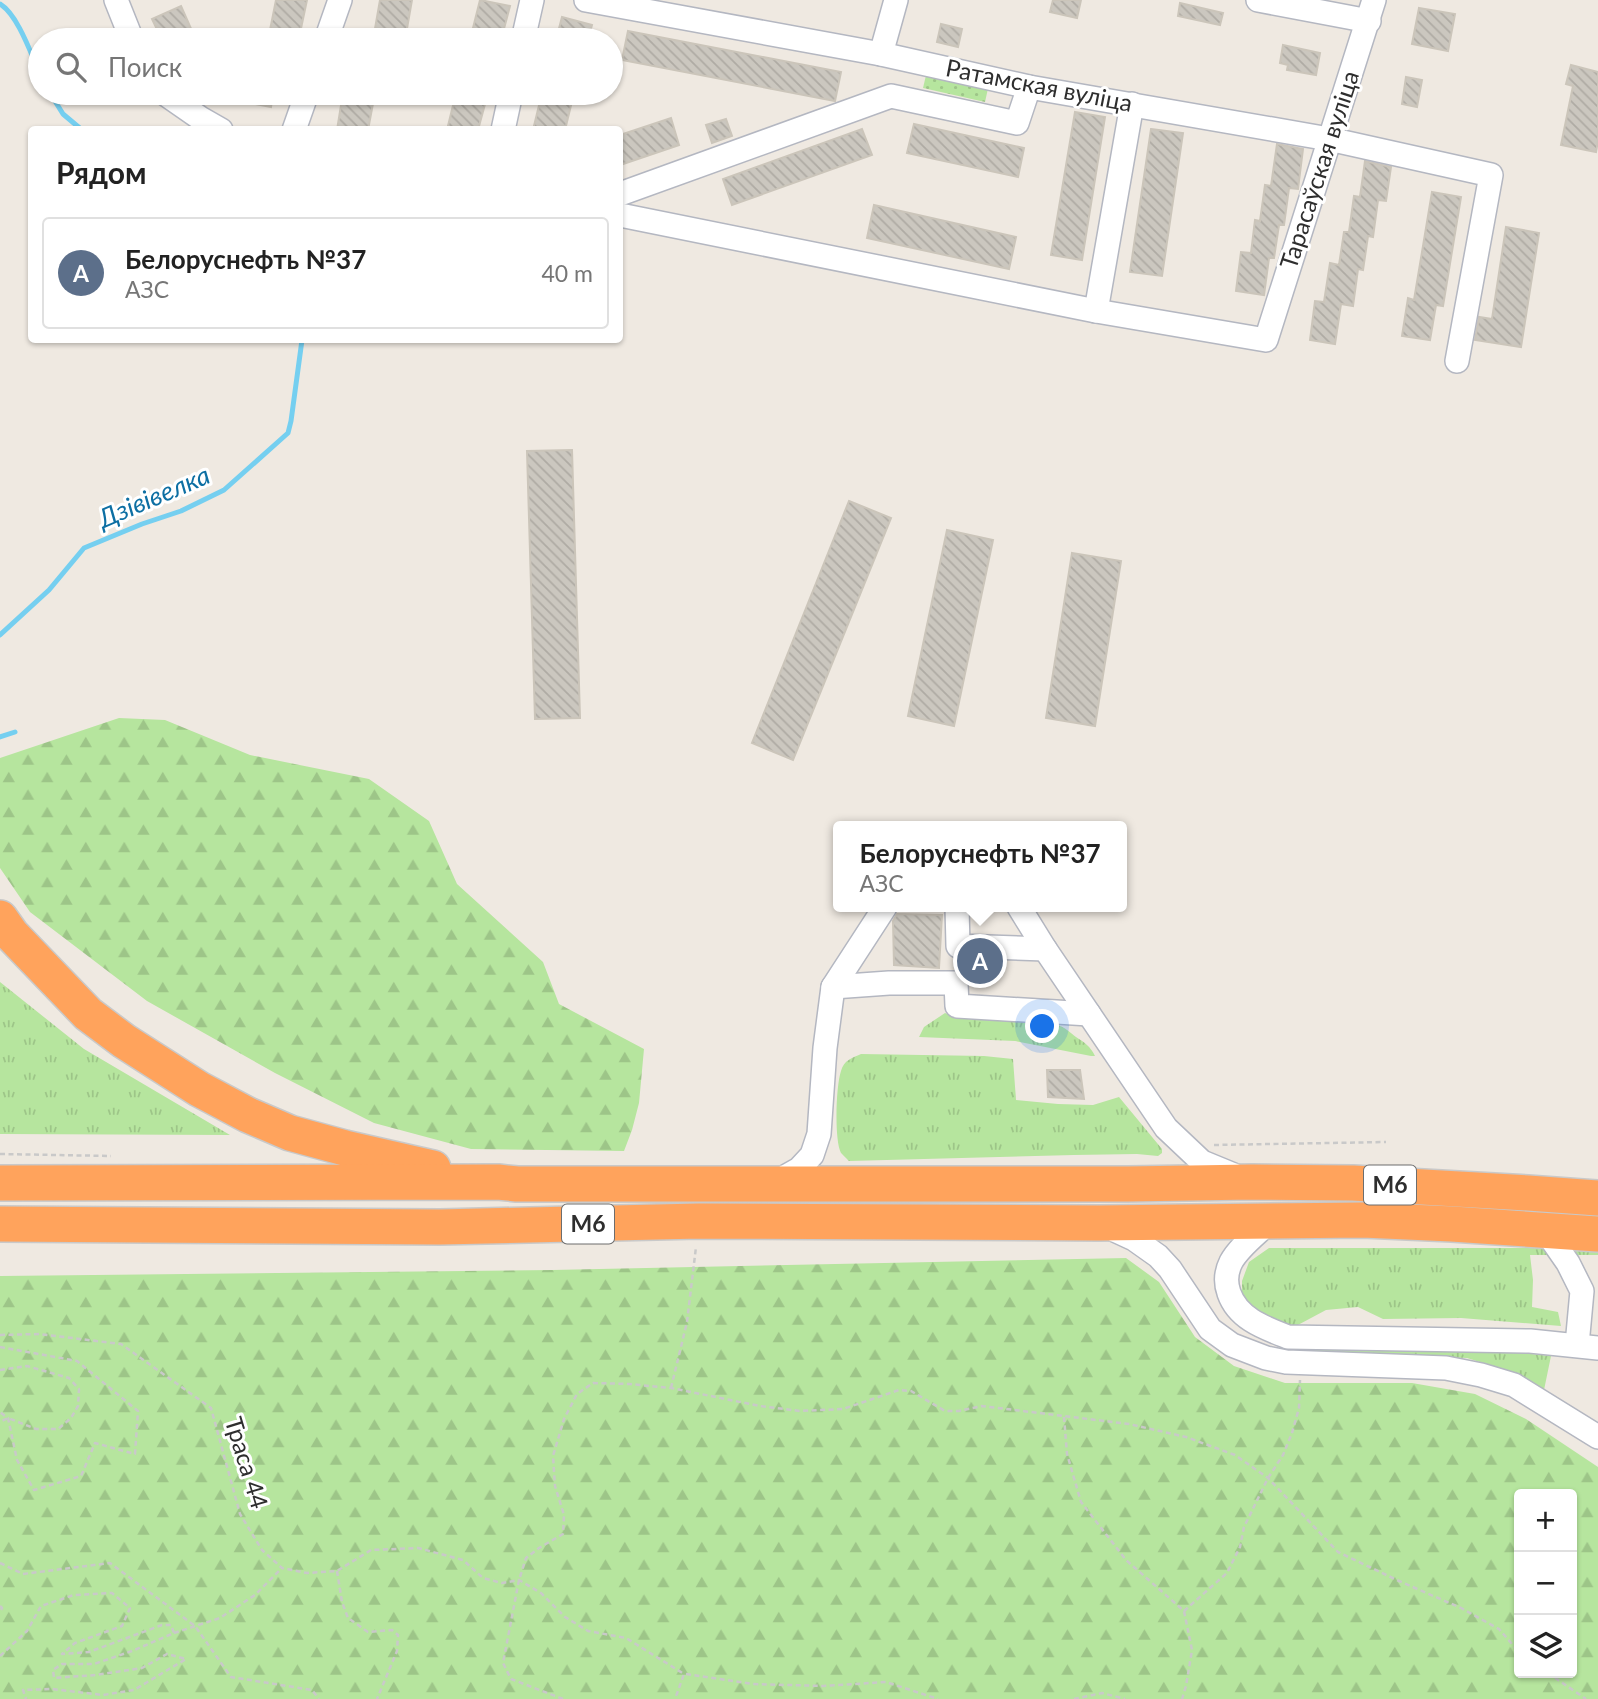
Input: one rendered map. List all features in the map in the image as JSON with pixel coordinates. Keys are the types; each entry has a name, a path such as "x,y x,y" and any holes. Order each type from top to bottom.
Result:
{"highway":[{"path":"0,918 12,936 88,1014 124,1041 199,1089 248,1115 290,1133 345,1148 498,1182"},
{"name":"М6","path":"0,1183 1252,1182 1353,1183 1598,1198"},
{"name":"М6","path":"0,1223 440,1227 699,1221 1099,1223 1363,1220 1598,1234"}],"street":[{"path":"116,0 127,28"},
{"path":"330,28 340,0"},
{"path":"526,28 532,0"},
{"name":"Ратамская вуліца","path":"586,0 881,54 1029,87 1329,139 1491,175 1457,361"},
{"path":"881,54 897,0"},
{"path":"1258,0 1371,11"},
{"name":"Тарасаўская вуліца","path":"1096,311 1266,340 1371,11"},
{"path":"623,193 891,96 1017,123 1029,87"},
{"path":"623,216 1096,311 1132,104"},
{"path":"181,105 214,126"},
{"path":"295,126 303,105"},
{"path":"504,126 508,105"},
{"path":"773,1184 799,1169 812,1155 819,1134 825,1048 833,987 882,912"},
{"path":"957,912 957,1006 1089,1014"},
{"path":"1022,912 1166,1128 1202,1162 1252,1182"},
{"path":"958,946 1045,949"},
{"path":"833,987 889,983 956,983"},
{"path":"1269,1222 1232,1260 1226,1276 1228,1290 1234,1305 1248,1318 1288,1338 1530,1341 1588,1346 1582,1291 1568,1263 1545,1230"},
{"path":"1099,1223 1134,1239 1158,1256 1170,1269 1210,1329 1232,1345 1266,1358 1286,1362 1446,1368 1480,1375 1514,1385 1598,1437"}],"path":[{"path":"1208,1145 1386,1142"},
{"path":"671,1388 687,1322 699,1221"},
{"name":"Траса 44","path":"0,1335 39,1334 121,1344 211,1408 240,1514 262,1550 282,1568"},
{"path":"0,1347 77,1361 138,1411 135,1454 95,1443 81,1476 34,1490 17,1460 8,1418"},
{"path":"1184,1611 1227,1573 1240,1547 1244,1527 1292,1433 1299,1408 1301,1363"},
{"path":"0,1370 27,1366 69,1378 79,1388 78,1406 71,1418 58,1429 36,1429 0,1412"},
{"path":"563,1699 511,1679 503,1663 519,1580 526,1558 562,1534 564,1515 555,1486 553,1456 564,1419 577,1394 593,1383 671,1388 800,1412 843,1409 899,1390 911,1391 945,1411 982,1406 1129,1424 1186,1437 1235,1455 1268,1478 1338,1552 1461,1608 1499,1629 1514,1646"},
{"path":"1064,1417 1067,1454 1081,1502 1126,1560 1184,1611 1192,1650 1181,1699"},
{"path":"0,1422 8,1418"},
{"path":"26,1699 23,1690 52,1689 103,1695 134,1690 186,1659 167,1654 142,1668 82,1676 54,1678 52,1670 62,1664 94,1664 219,1618 254,1595 282,1568 307,1573 337,1571 371,1550 418,1548 463,1560 483,1578 502,1583 519,1580 541,1593 565,1617 589,1631 626,1637 684,1674 753,1684 811,1686 886,1682 938,1699"},
{"path":"0,1563 23,1574 110,1563 195,1626 231,1677 312,1690 319,1699"},
{"path":"337,1571 342,1602 348,1618 368,1632 392,1630 398,1635 397,1651 377,1699"},
{"path":"0,1656 27,1631 41,1606 74,1595 112,1593 131,1608 122,1626 75,1643 62,1654 89,1653 162,1625 170,1625 174,1633"},
{"path":"0,1606 0,1612"},
{"path":"675,1699 684,1674"},
{"path":"1555,1678 1586,1699"},
{"path":"1074,1699 1102,1693 1125,1699"}],"green space":[{"path":"927,71 989,84 985,102 923,88"},
{"path":"119,718 165,720 250,755 369,779 429,821 457,884 543,962 559,1004 644,1049 639,1103 624,1151 471,1149 374,1123 275,1073 147,1001 30,912 0,868 0,758"},
{"path":"0,982 84,1049 230,1135 0,1134"},
{"path":"945,1013 972,1020 1044,1021 1067,1030 1087,1045 1095,1056 1015,1041 919,1037 924,1027"},
{"path":"861,1054 1013,1059 1016,1100 1093,1105 1119,1097 1162,1149 1162,1153 1158,1156 1074,1155 849,1161 841,1153 839,1146 836,1112 838,1088 844,1064"},
{"path":"1269,1248 1598,1248 1598,1255 1530,1255 1532,1307 1558,1312 1561,1326 1461,1318 1383,1319 1358,1307 1326,1310 1296,1326 1264,1318 1242,1304 1242,1281 1249,1262"},
{"path":"1126,1258 1159,1282 1195,1337 1234,1366 1285,1383 1412,1383 1475,1394 1526,1419 1598,1467 1598,1699 0,1699 0,1276 552,1270"},
{"path":"1288,1345 1551,1356 1544,1390 1496,1367 1467,1358 1288,1352"}],"building":[{"path":"276,0 307,0 301,28 270,28"},
{"path":"380,0 412,0 407,28 375,28"},
{"path":"480,0 510,6 504,28 473,28"},
{"path":"1053,0 1081,0 1077,18 1050,12"},
{"path":"1180,3 1223,13 1220,25 1178,16"},
{"path":"181,6 191,28 156,28 152,19"},
{"path":"1419,8 1455,14 1448,51 1412,44"},
{"path":"562,17 592,25 591,28 559,28"},
{"path":"941,24 962,29 958,47 937,42"},
{"path":"628,31 841,72 835,101 623,60"},
{"path":"1283,45 1320,53 1316,75 1287,70 1288,65 1280,63"},
{"path":"1571,65 1598,72 1596,152 1561,145 1573,86 1566,84"},
{"path":"1406,77 1422,80 1417,107 1402,104"},
{"path":"341,105 373,105 369,126 338,126"},
{"path":"453,105 485,105 479,126 448,126"},
{"path":"539,105 571,105 566,126 534,126"},
{"path":"1075,112 1105,117 1082,260 1051,255"},
{"path":"671,118 679,145 623,164 623,134"},
{"path":"726,119 732,136 712,143 706,125"},
{"path":"914,124 1024,148 1018,177 907,153"},
{"path":"862,129 872,155 732,205 723,179"},
{"path":"1151,129 1183,133 1162,276 1130,272"},
{"path":"1277,144 1303,149 1298,189 1289,188 1284,225 1279,225 1274,258 1269,258 1264,295 1236,291 1241,252 1251,253 1255,220 1260,221 1265,185 1271,186"},
{"path":"1365,161 1391,167 1386,201 1378,200 1373,237 1368,236 1363,270 1358,269 1353,306 1341,304 1335,344 1310,340 1315,301 1324,302 1330,263 1339,265 1344,232 1349,232 1354,196 1360,197"},
{"path":"1432,192 1461,197 1443,306 1436,305 1430,340 1402,336 1408,298 1414,300"},
{"path":"874,205 1016,237 1009,269 867,238"},
{"path":"1506,227 1539,233 1521,347 1475,340 1479,317 1492,319"},
{"path":"572,450 580,718 535,719 527,451"},
{"path":"849,501 891,518 793,760 752,743"},
{"path":"947,530 993,540 954,726 908,716"},
{"path":"1072,553 1121,561 1095,726 1046,718"},
{"path":"897,914 942,915 939,968 894,965 893,921"},
{"path":"1047,1070 1080,1070 1084,1099 1048,1097"}],"waterway":[{"name":"Дзівівелка","path":"0,4 13,17 28,46"},
{"name":"Дзівівелка","path":"57,105 63,114 77,126"},
{"name":"Дзівівелка","path":"0,635 49,590 84,548 181,511 224,490 288,433 302,343"},
{"path":"0,737 15,732"}],"place":[{"name":"Белоруснефть №37","path":"980,961"}]}
